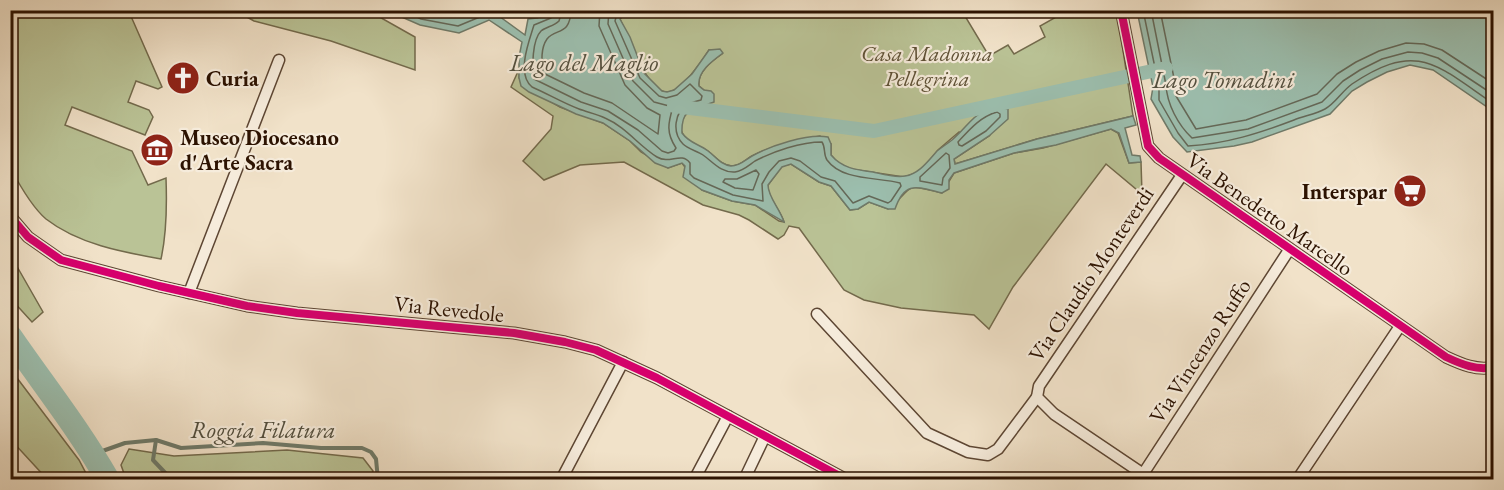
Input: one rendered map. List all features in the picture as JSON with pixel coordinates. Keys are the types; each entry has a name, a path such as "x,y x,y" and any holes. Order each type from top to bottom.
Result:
{"street":[{"name":"Via Benedetto Marcello","path":"1121,10 1148,146 1159,158 1446,357 1463,365 1485,369 1494,367"},
{"path":"189,293 279,60"},
{"name":"Via Claudio Monteverdi","path":"818,314 927,433 968,452 988,455 998,449 1037,397 1039,386 1182,175"},
{"name":"Via Revedole","path":"10,216 28,237 61,260 189,293 247,306 297,313 514,333 596,350 728,416 847,480"},
{"name":"Via Vincenzo Ruffo","path":"1147,477 1289,250"},
{"path":"1297,480 1400,326"},
{"path":"561,480 622,362"},
{"name":"Via Claudio Monteverdi","path":"1037,397 1054,414 1147,477"},
{"path":"694,480 728,416"},
{"path":"744,480 765,436"}],"green space":[{"name":"Casa Madonna Pellegrina","path":"627,10 962,11 989,56 1008,45 1014,54 1045,37 1040,26 1058,16 1055,11 1117,11 1133,116 1037,139 955,164 954,159 989,136 959,132 916,173 904,177 851,169 838,163 831,155 831,144 820,136 777,146 732,166 690,142 681,130 685,115 701,107 704,90 699,86 700,76 722,54 709,50 691,75 673,91 667,92 660,89 645,73 620,19"},
{"path":"11,11 121,11 130,14 162,87 158,89 136,81 128,102 149,110 153,117 145,135 72,107 65,125 132,151 148,185 166,178 166,218 161,259 101,246 59,228 36,209 11,169"},
{"path":"236,11 369,11 415,37 415,70 331,41 254,21"},
{"path":"520,67 519,78 548,100 560,107 603,123 630,141 641,152 668,168 682,163 702,190 732,201 755,205 779,221 784,222 768,190 768,185 782,166 791,164 819,182 831,186 850,210 858,209 869,202 888,209 910,189 921,188 942,193 954,173 1014,153 1043,148 1111,129 1118,133 1129,163 1141,162 1142,194 1106,164 1013,287 989,329 974,315 901,308 864,300 844,290 799,228 789,226 784,235 778,239 739,215 703,205 624,162 580,165 544,180 523,161 551,129 553,116 511,87"},
{"path":"11,256 43,312 32,322 11,299"},
{"path":"11,370 79,460 89,479 47,479 11,440"},
{"path":"129,449 174,456 287,450 363,458 373,471 371,480 126,479 121,465"}],"water":[{"name":"Lago del Maglio","path":"388,11 492,11 525,35 528,19 552,12 627,11 620,19 630,37 644,73 662,91 674,90 692,74 709,50 720,49 723,53 706,67 699,81 699,86 714,94 714,102 690,110 684,118 682,133 727,165 737,165 760,152 779,145 820,136 828,137 831,144 831,155 845,166 889,176 910,175 923,166 976,116 998,108 1008,109 1008,119 989,136 954,159 955,164 1037,139 1133,116 1136,125 1125,128 1132,155 1140,156 1141,162 1129,163 1119,133 1111,129 1056,145 1014,153 954,173 949,180 949,189 942,193 913,188 903,193 895,209 888,209 869,202 858,209 850,210 831,186 819,182 791,164 782,167 768,185 784,222 755,205 732,201 702,190 683,177 685,166 682,163 668,168 655,163 630,141 603,123 576,114 529,92 521,86 519,78 522,42 489,20 459,33 420,25"},
{"name":"Lago Tomadini","path":"1137,11 1493,11 1493,111 1433,70 1410,65 1387,72 1352,91 1330,114 1252,142 1187,152 1173,137 1151,99 1153,87"}],"waterway":[{"path":"674,106 874,131 1166,68"},
{"path":"10,336 73,425 108,480"},
{"path":"156,440 153,460 172,480"},
{"name":"Roggia Filatura","path":"94,454 125,443 156,440 181,448 263,443 321,448 362,448 371,452 376,459 378,480"}],"cycle path":[{"path":"1121,10 1148,146 1159,158 1446,357 1475,367 1494,367"},
{"path":"10,216 28,237 61,260 159,286 247,306 297,313 514,333 596,350 657,378 847,480"}],"place":[{"name":"Curia","path":"183,78"},
{"name":"Museo Diocesano d'Arte Sacra","path":"157,150"},
{"name":"Interspar","path":"1410,191"}]}
